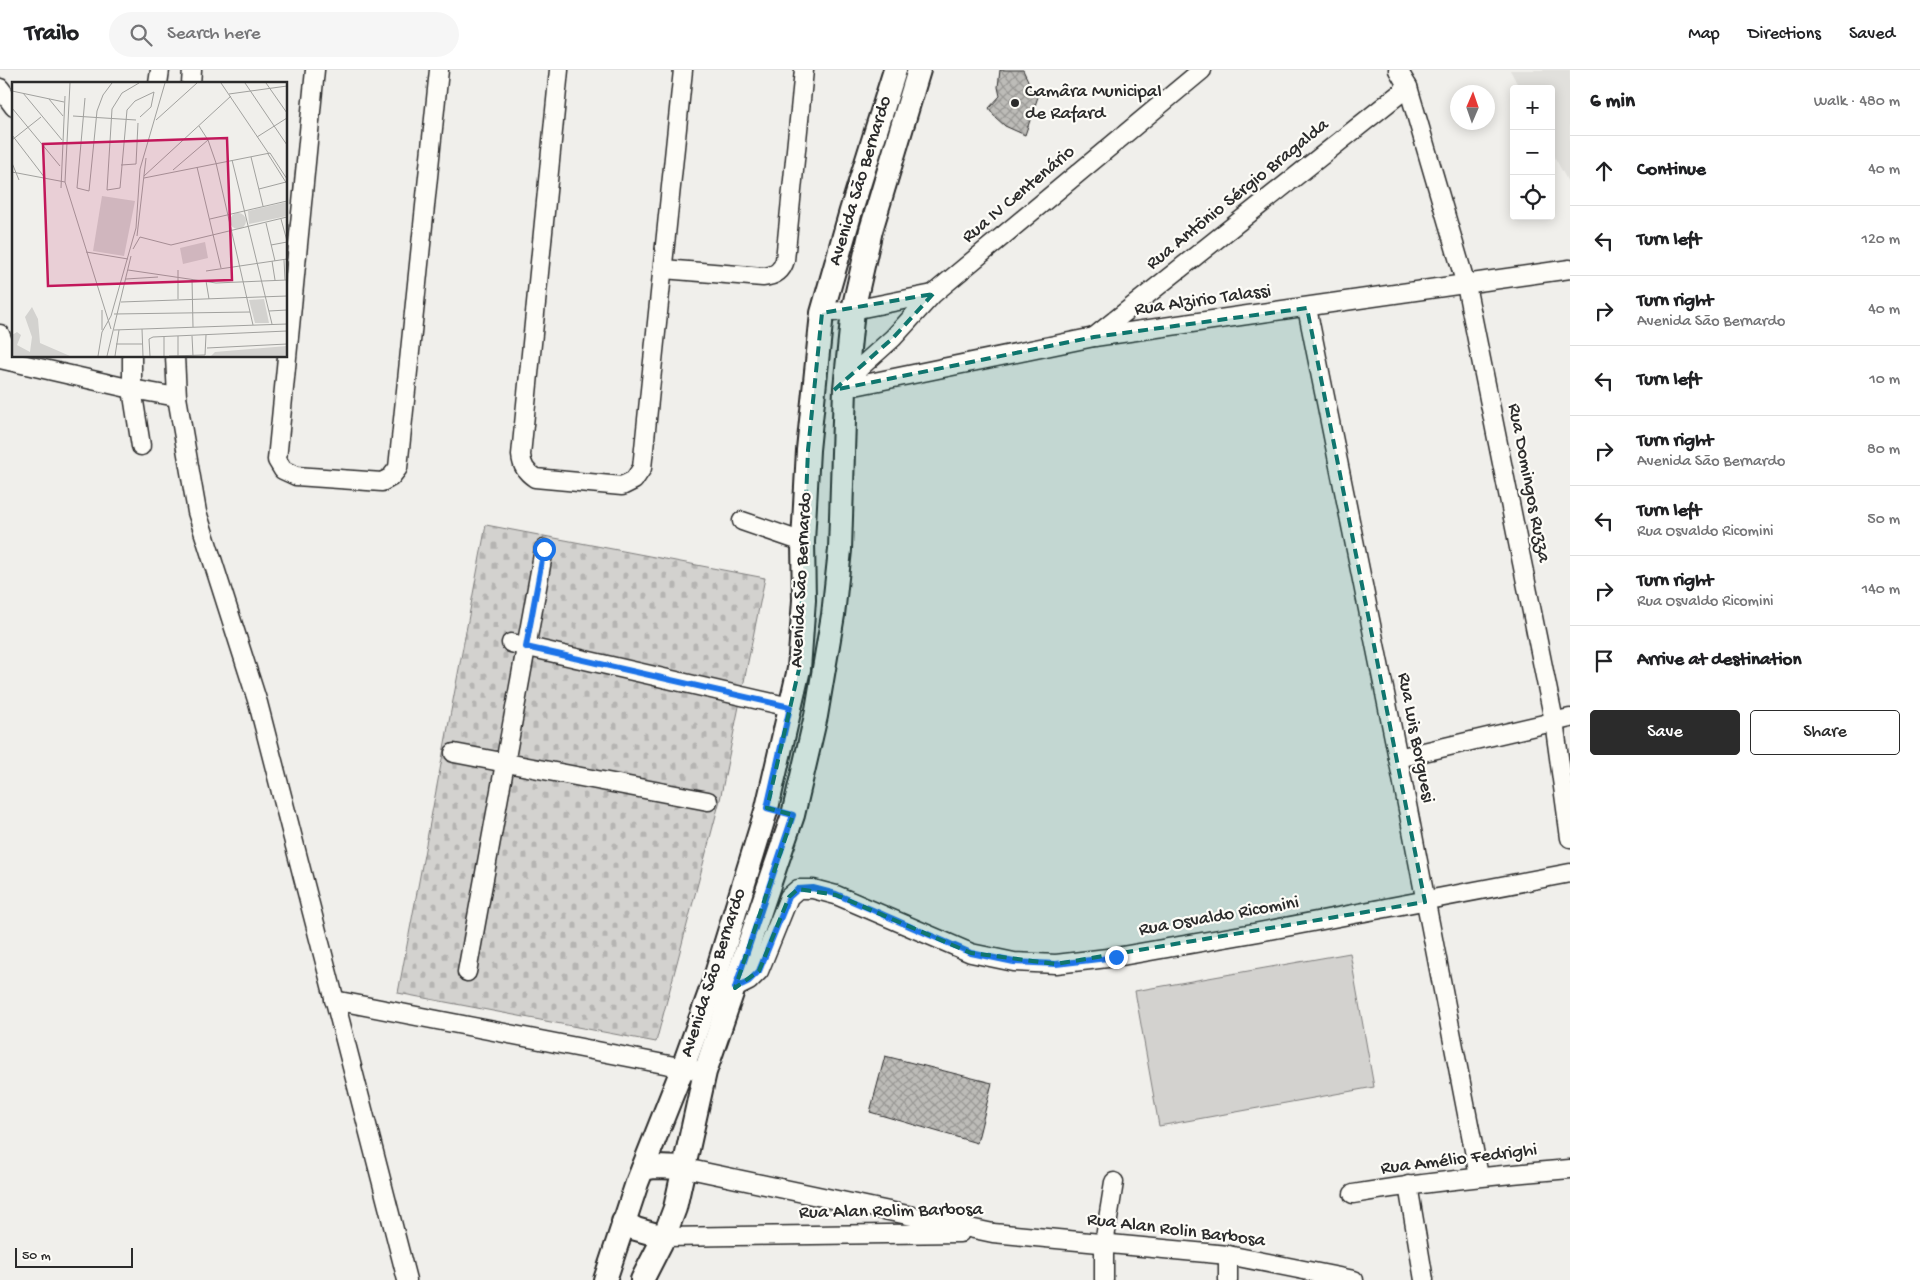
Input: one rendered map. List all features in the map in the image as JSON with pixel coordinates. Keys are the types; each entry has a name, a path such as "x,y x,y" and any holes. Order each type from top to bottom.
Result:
{"main road":[{"name":"Avenida São Bernardo","path":"605,1280 623,1222 683,1067 712,984 767,808 799,669 804,600 804,542 808,450 822,313 851,211 895,70"},
{"name":"Avenida São Bernardo","path":"642,1280 664,1237 675,1208 705,1072 793,815 816,716 833,615 840,550 845,384 853,310 871,230 918,70"},
{"path":"804,542 840,550"},
{"path":"767,808 793,815"},
{"path":"644,1169 685,1168"},
{"path":"623,1222 636,1229 664,1237"}],"street":[{"path":"288,347 315,70"},
{"path":"287,358 277,460 283,470 296,476 382,482 394,474 399,461 439,70"},
{"path":"559,70 521,454 524,469 534,478 622,486 634,480 642,468 683,70"},
{"path":"663,269 763,277 774,275 782,268 785,260 804,70"},
{"name":"Rua IV Centenário","path":"845,384 893,338 934,294 1202,70"},
{"name":"Rua Domingos Ruzza","path":"1398,70 1408,87 1466,285 1562,720 1570,838"},
{"name":"Rua Antônio Sérgio Bragalda","path":"1094,337 1408,87"},
{"path":"0,88 12,104"},
{"name":"Rua Alzirio Talassi","path":"845,384 1094,337 1570,269"},
{"name":"Rua IV Centenário","path":"822,313 853,310 934,294"},
{"name":"Rua Luis Borguesi","path":"1307,308 1398,758 1479,1176"},
{"path":"0,334 5,360 132,390 177,398"},
{"path":"132,358 132,390 141,446"},
{"path":"175,358 177,398 197,512 258,703 407,1280"},
{"path":"742,521 804,542"},
{"path":"467,972 505,763 519,645 544,549"},
{"path":"519,645 790,707"},
{"path":"1398,758 1562,720"},
{"path":"454,753 708,801"},
{"name":"Rua Osvaldo Ricomini","path":"735,988 749,981 759,971 789,897 798,889 813,888 836,894 971,953 1014,962 1056,964 1116,957 1425,902 1570,873"},
{"path":"334,1000 705,1072"},
{"name":"Rua Alan Rolim Barbosa","path":"685,1168 992,1233"},
{"name":"Rua Amélio Fedrighi","path":"1352,1194 1479,1176 1570,1169"},
{"path":"1104,1280 1104,1244 1114,1182"},
{"path":"1408,1185 1424,1280"},
{"name":"Rua Alan Rolim Barbosa","path":"664,1237 992,1233"},
{"name":"Rua Alan Rolin Barbosa","path":"992,1233 1228,1255 1352,1280"},
{"path":"1228,1255 1228,1280"}],"highlighted area":[{"path":"933,294 893,338 834,390 1094,337 1307,308 1425,902 1056,964 971,953 836,895 798,889 789,897 759,971 735,988 793,815 767,808 799,669 808,450 822,313"}],"shaded area":[{"path":"1510,70 1570,70 1570,186 1555,158 1555,85 1518,85"}],"green space":[{"path":"486,525 765,578 720,800 656,1042 398,993"},
{"path":"1350,953 1374,1087 1159,1126 1135,991"}],"building":[{"name":"Camâra Municipal de Rafard","path":"1000,70 1023,70 1032,89 1041,88 1025,135 1005,126 989,108 1000,96 998,87"},
{"path":"885,1056 992,1083 977,1143 870,1112"}],"place":[{"name":"Camâra Municipal de Rafard","path":"1015,103"}],"route":[{"path":"544,549 526,647 790,707 767,808 793,815 735,988 749,981 759,971 789,897 798,889 813,888 836,894 971,953 1014,962 1056,964 1116,957"}]}
